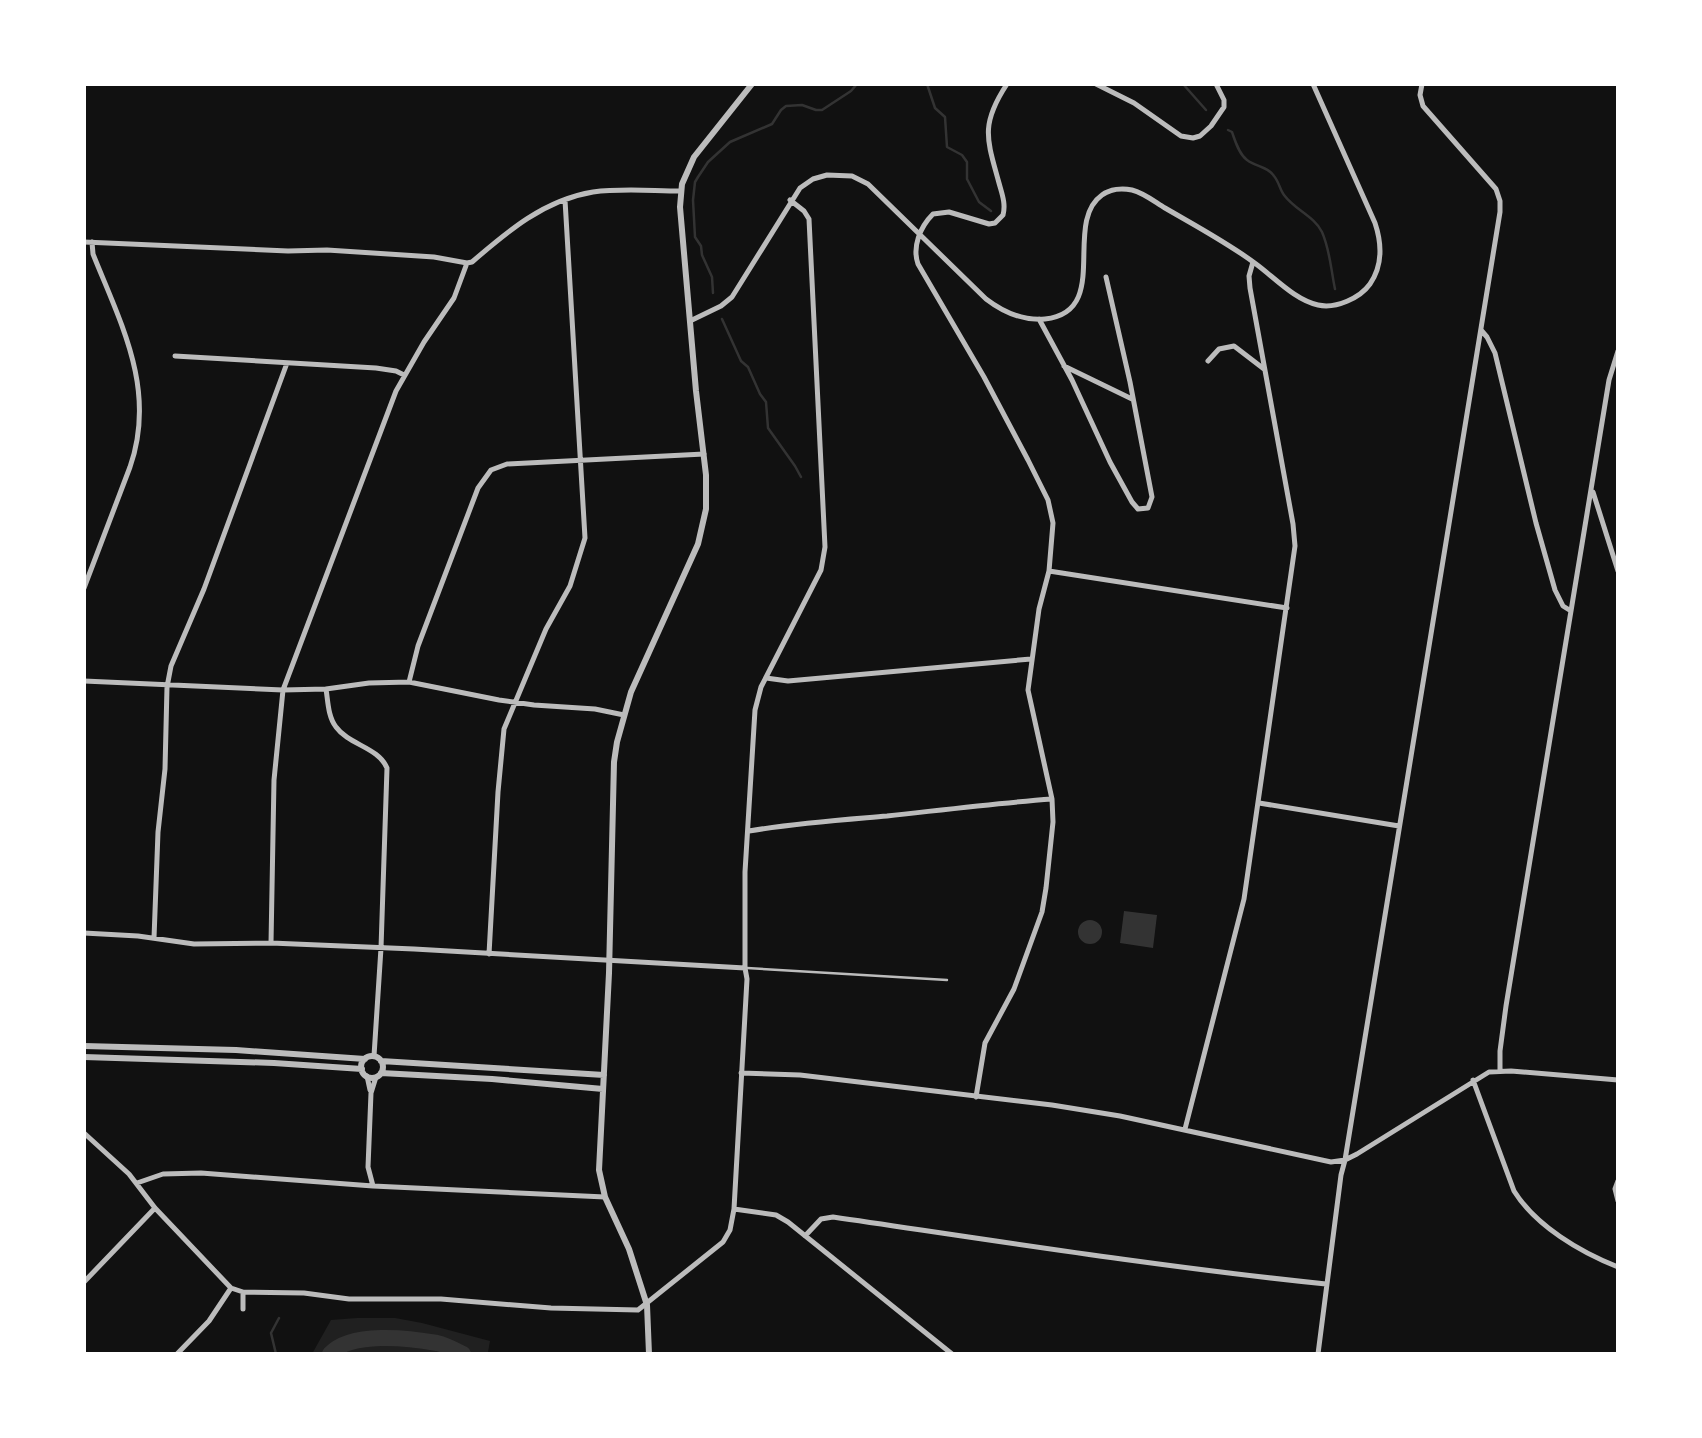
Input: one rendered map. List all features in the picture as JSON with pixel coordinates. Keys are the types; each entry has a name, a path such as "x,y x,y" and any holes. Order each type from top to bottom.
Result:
{"street":[{"path":"649,1354 647,1305 629,1249 605,1197 598,1153 609,961 615,751 631,692 682,584 702,532 707,497 681,191 684,175 694,157 752,84"},
{"path":"976,1097 985,1043 1014,989 1042,912 1052,836 1052,799 1028,699 1039,609 1049,571 1053,523 1048,500 984,377 918,264 915,252 919,235 929,218 937,212 949,212 975,222 989,224 995,223 1003,215 1004,202 992,157 988,124 992,110 1007,84"},
{"path":"1096,84 1134,103 1181,136 1193,138 1200,136 1221,113 1224,100 1216,84"},
{"path":"691,321 721,306 732,297 800,188 819,177 835,174 852,176 869,184 994,305 1018,316 1039,319 1061,314 1069,308 1079,295 1084,277 1088,212 1101,196 1109,191 1131,190 1253,262 1301,299 1319,306 1345,302 1359,296 1376,276 1380,249 1375,223 1312,84"},
{"path":"1318,1354 1341,1175 1499,221 1499,197 1423,106 1420,95 1422,84"},
{"path":"84,242 288,251 327,250 434,257 467,263 472,262 515,225 549,206 579,195 605,191 681,191"},
{"path":"489,954 502,738 506,720 546,629 570,586 584,547 585,526 565,201"},
{"path":"84,1133 137,1183 155,1208 231,1288 243,1292 304,1293 349,1299 441,1299 638,1310 723,1242 730,1230 734,1209 747,979 745,872 752,725 758,697 821,570 825,547 808,219 804,211 790,201"},
{"path":"84,588 88,564 134,458 141,426 136,377 128,338 93,254 92,242"},
{"path":"1185,1129 1237,935 1287,608 1294,537 1249,281 1253,262"},
{"path":"271,943 274,780 283,690 404,375 454,298 467,263"},
{"path":"1039,319 1132,502 1142,509 1148,508 1152,497 1106,277"},
{"path":"1481,330 1494,353 1555,590 1563,606 1571,611"},
{"path":"1208,361 1219,349 1234,346 1265,369"},
{"path":"1500,1071 1501,1038 1609,380 1618,351"},
{"path":"175,356 376,368 404,375"},
{"path":"154,939 167,687 171,666 204,589 287,363"},
{"path":"1063,366 1132,400"},
{"path":"409,682 418,646 484,478 491,470 507,464 704,454"},
{"path":"1592,489 1618,571"},
{"path":"1049,571 1287,608"},
{"path":"766,678 788,681 1031,659"},
{"path":"84,681 167,687 283,690 409,682 514,702 586,708 624,715"},
{"path":"326,689 335,726 379,757 387,768 381,948 374,1056"},
{"path":"748,831 790,824 1052,799"},
{"path":"1259,803 1399,826"},
{"path":"84,933 194,944 271,943 745,968"},
{"path":"84,1046 236,1050 365,1059 374,1056"},
{"path":"374,1056 382,1061 604,1075"},
{"path":"84,1057 274,1063 362,1069"},
{"path":"362,1069 365,1059"},
{"path":"371,1093 382,1061"},
{"path":"362,1069 367,1076 371,1093 368,1167 373,1186"},
{"path":"741,1073 800,1075 1052,1105 1185,1129 1331,1162 1345,1160 1489,1072 1618,1080"},
{"path":"367,1076 492,1079 603,1089"},
{"path":"1473,1080 1514,1191 1522,1204 1568,1240 1618,1267"},
{"path":"137,1183 163,1174 201,1173 373,1186 605,1197"},
{"path":"1618,1181 1615,1188 1618,1201"},
{"path":"84,1282 155,1208"},
{"path":"734,1209 776,1215 952,1354"},
{"path":"805,1236 816,1222 833,1217 1084,1256 1326,1284"},
{"path":"177,1354 209,1321 231,1288"},
{"path":"243,1292 243,1309"}],"lane":[{"path":"745,968 947,980"}],"shaded area":[{"path":"1124,911 1157,915 1153,948 1120,943"},
{"path":"1090,920 1101,927 1102,932 1095,943 1090,944 1079,937 1078,932 1085,921"},
{"path":"395,1318 490,1341 490,1354 312,1354 331,1320"}],"waterway":[{"path":"713,293 712,277 695,237 693,200 695,182 708,162 730,142 772,124 786,106 802,105 822,110 857,84"},
{"path":"927,84 935,108 945,117 947,147 962,155 967,162 967,179 979,202 991,211"},
{"path":"1183,84 1206,110"},
{"path":"1228,130 1232,132 1244,157 1271,173 1288,200 1319,226 1327,246 1335,289"},
{"path":"722,319 741,361 748,367 766,402 768,428 801,477"},
{"path":"276,1354 271,1333 279,1318"},
{"path":"330,1354 352,1342 381,1338 437,1343 463,1354"}]}
